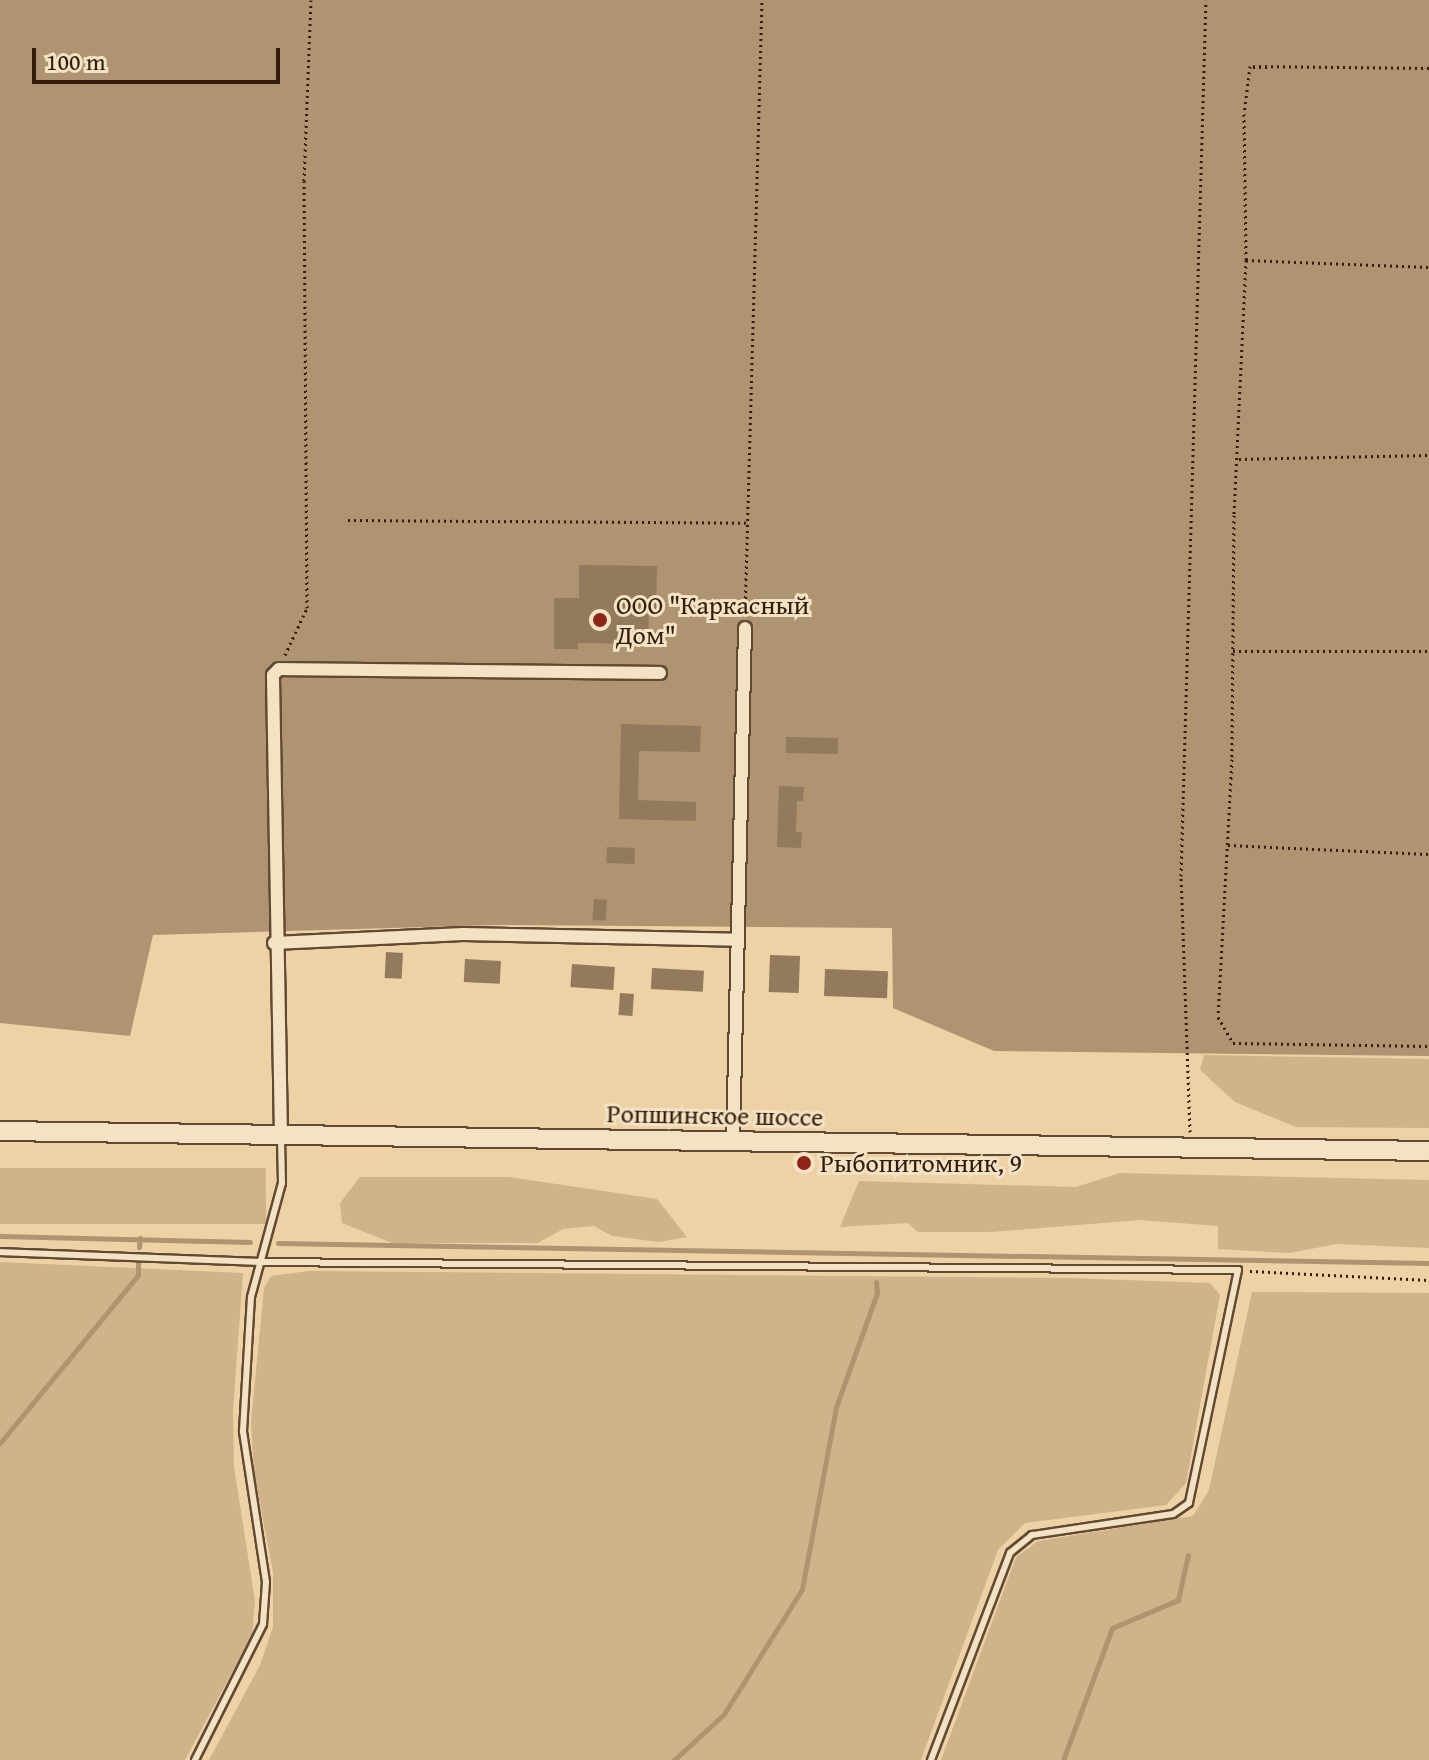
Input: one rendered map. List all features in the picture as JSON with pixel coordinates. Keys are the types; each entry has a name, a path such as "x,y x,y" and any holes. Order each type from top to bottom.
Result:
{"main road":[{"name":"Ропшинское шоссе","path":"0,1131 1429,1151"}],"street":[{"path":"733,1141 745,628"},
{"path":"281,1136 274,943 273,675 279,669 660,673"},
{"path":"274,943 463,934 738,940"}],"lane":[{"path":"195,1760 263,1624 266,1582 243,1431 258,1262 282,1183 281,1136"},
{"path":"0,1252 258,1262 1238,1270 1189,1503 1173,1514 1032,1535 1010,1553 931,1760"}],"path":[{"path":"279,669 307,608 304,181 311,0"},
{"path":"745,628 762,0"},
{"path":"1191,1149 1181,876 1206,0"},
{"path":"1429,68 1250,66 1244,114 1246,260 1228,845 1218,1017 1223,1034 1233,1043 1429,1046"},
{"path":"1246,260 1429,267"},
{"path":"1239,459 1429,455"},
{"path":"348,520 748,523"},
{"path":"1233,651 1429,651"},
{"path":"1228,845 1429,854"},
{"path":"1238,1270 1429,1280"}],"shaded area":[{"path":"0,0 1429,0 1429,1056 994,1051 893,1008 892,928 495,925 153,935 130,1036 0,1023"},
{"path":"1204,1055 1429,1059 1429,1128 1296,1127 1235,1102 1200,1070"},
{"path":"0,1168 266,1168 266,1224 0,1224"},
{"path":"1120,1173 1429,1180 1429,1248 1337,1244 1289,1253 1218,1249 1218,1226 1140,1220 990,1232 918,1232 908,1223 840,1227 859,1181 1076,1187"},
{"path":"360,1177 509,1177 657,1199 687,1237 659,1242 612,1236 594,1226 563,1229 538,1243 392,1243 342,1223 340,1203"},
{"path":"0,1262 243,1273 233,1411 234,1467 255,1601 252,1635 185,1760 0,1760"},
{"path":"309,1271 1069,1278 1210,1283 1220,1295 1186,1483 1166,1505 1025,1523 998,1550 921,1760 209,1760 260,1665 273,1627 273,1572 254,1472 251,1422 264,1288 271,1276"},
{"path":"1252,1292 1429,1293 1429,1760 941,1760 1016,1557 1038,1541 1193,1516 1209,1490"}],"building":[{"path":"579,565 657,566 656,613 649,612 648,644 578,643 578,649 554,649 554,598 579,598"},
{"path":"621,724 701,726 700,752 639,751 638,800 696,802 696,821 619,819"},
{"path":"786,737 838,738 838,754 786,753"},
{"path":"779,786 804,787 803,801 797,801 796,832 802,832 801,848 777,847"},
{"path":"607,847 635,848 634,864 606,863"},
{"path":"594,899 607,900 606,921 593,920"},
{"path":"386,952 403,953 402,979 385,978"},
{"path":"770,955 800,956 799,993 769,992"},
{"path":"465,959 501,961 500,984 464,982"},
{"path":"572,964 615,967 613,990 570,987"},
{"path":"652,968 704,971 703,992 651,989"},
{"path":"825,969 888,971 887,998 824,996"},
{"path":"620,993 634,994 632,1016 618,1015"}],"waterway":[{"path":"0,1236 250,1242"},
{"path":"139,1247 140,1238"},
{"path":"278,1243 1429,1263"},
{"path":"0,1443 138,1275 138,1263"},
{"path":"674,1760 724,1714 802,1589 836,1407 877,1293 876,1282"},
{"path":"1063,1760 1112,1628 1178,1600 1188,1555"}],"place":[{"name":"ООО \"Каркасный Дом\"","path":"600,620"},
{"name":"Рыбопитомник, 9","path":"804,1163"}]}
